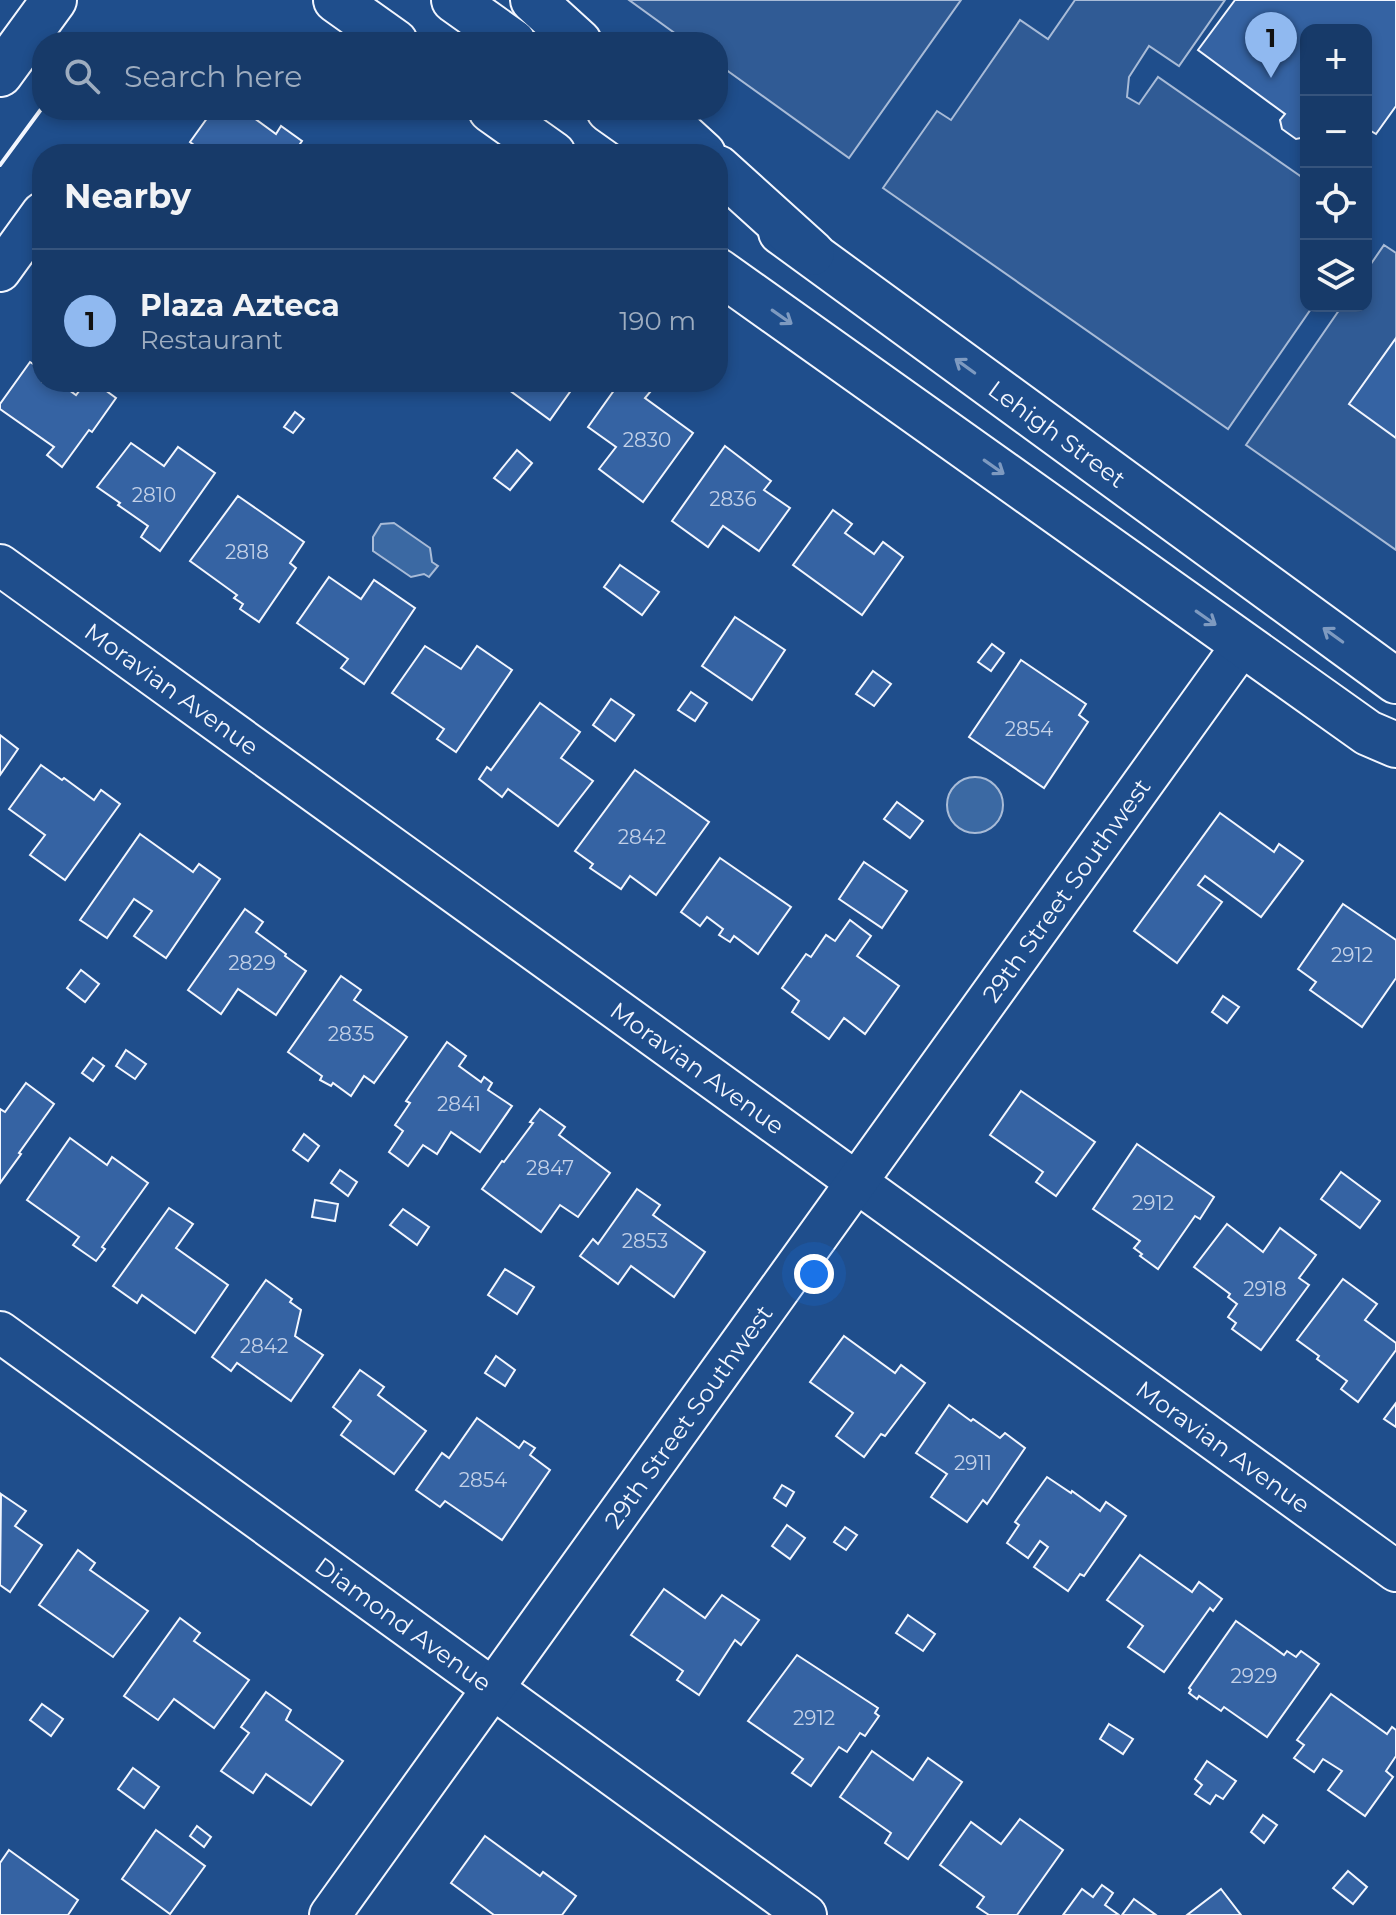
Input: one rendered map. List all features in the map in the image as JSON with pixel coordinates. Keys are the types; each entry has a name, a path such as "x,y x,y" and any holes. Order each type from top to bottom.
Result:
{"highway":[{"path":"0,74 54,0"},
{"path":"336,0 381,32"},
{"path":"454,0 499,32"},
{"path":"533,0 568,32"},
{"path":"505,120 539,144"},
{"path":"623,120 657,144"},
{"path":"666,120 692,144"},
{"path":"728,177 812,253"},
{"name":"Lehigh Street","path":"728,194 1396,681"},
{"path":"728,278 1368,733 1396,745"}],"street":[{"path":"0,271 32,227"},
{"name":"Moravian Avenue","path":"0,565 1396,1571"},
{"name":"29th Street Southwest","path":"330,1915 1243,644"},
{"name":"Diamond Avenue","path":"0,1332 806,1915"}],"shaded area":[{"path":"629,0 961,0 849,158 728,71 728,32 673,32"},
{"path":"1075,0 1225,0 1179,66 1149,46 1129,77 1127,97 1139,104 1158,77 1300,176 1300,312 1309,312 1228,429 883,188 937,111 951,120 1020,20 1048,39"},
{"path":"1384,245 1396,253 1396,550 1246,445 1338,312 1372,312 1372,262"},
{"path":"394,523 430,548 432,562 438,566 429,577 424,574 411,577 373,551 373,537 381,524"},
{"path":"975,777 995,785 1003,805 995,825 975,833 955,825 947,805 955,785"}],"building":[{"path":"1235,0 1396,0 1396,106 1376,134 1372,132 1372,24 1300,24 1300,138 1296,139 1282,129 1280,120 1285,114 1198,50"},
{"path":"206,120 257,120 276,134 281,126 302,141 300,144 190,142"},
{"path":"1396,338 1396,438 1349,404"},
{"path":"30,362 32,392 72,392 76,395 78,392 108,392 116,398 62,467 47,455 54,447 0,409 0,404"},
{"path":"512,392 570,392 550,420"},
{"path":"613,392 650,392 645,398 693,433 643,502 599,469 616,447 588,427"},
{"path":"295,412 304,419 293,433 284,427"},
{"path":"131,443 164,466 178,447 215,473 160,551 141,537 148,526 97,487"},
{"path":"725,446 771,481 764,490 790,508 759,551 723,526 708,547 672,521"},
{"path":"517,450 532,463 510,490 494,478"},
{"path":"238,496 304,542 290,563 296,568 259,622 240,609 243,604 234,598 237,595 190,561"},
{"path":"833,510 852,524 845,533 874,554 883,542 903,557 862,615 793,565"},
{"path":"620,565 659,592 642,615 604,587"},
{"path":"329,577 361,599 374,580 415,608 364,684 341,668 348,659 297,623"},
{"path":"735,617 785,650 752,700 702,666"},
{"path":"992,644 1004,653 991,671 978,662"},
{"path":"425,646 461,669 477,646 512,670 456,752 437,739 444,729 392,693"},
{"path":"1021,660 1086,704 1079,715 1088,722 1044,788 969,737"},
{"path":"873,671 891,684 874,706 856,694"},
{"path":"691,692 707,703 695,721 678,710"},
{"path":"611,699 634,715 615,741 593,725"},
{"path":"540,703 580,732 561,758 593,781 558,826 508,789 502,797 479,779 487,767 491,770"},
{"path":"0,735 18,749 0,775"},
{"path":"41,765 94,800 101,790 120,804 65,880 30,855 45,835 9,809"},
{"path":"635,770 709,822 656,895 630,876 621,889 590,868 593,864 575,851"},
{"path":"897,802 923,821 910,838 884,819"},
{"path":"1220,813 1274,852 1279,844 1303,861 1261,917 1205,876 1198,885 1222,902 1177,963 1134,931"},
{"path":"140,834 193,872 199,864 220,879 166,958 134,936 152,911 134,899 107,938 80,920"},
{"path":"720,858 791,907 758,954 734,936 730,942 719,935 723,929 707,917 700,926 681,912"},
{"path":"864,862 907,891 882,928 839,899"},
{"path":"1343,904 1396,940 1396,978 1362,1027 1310,990 1316,982 1298,969"},
{"path":"245,909 263,922 256,932 306,971 276,1015 238,989 221,1014 188,990"},
{"path":"850,920 871,936 857,956 899,986 865,1034 844,1018 829,1039 792,1012 799,1001 782,988 806,954 811,957 826,935 835,941"},
{"path":"81,970 99,984 85,1002 67,988"},
{"path":"341,976 361,990 354,1000 407,1037 374,1083 364,1076 351,1096 333,1083 331,1086 320,1080 322,1076 288,1052"},
{"path":"1223,996 1239,1007 1227,1023 1212,1012"},
{"path":"447,1042 466,1056 459,1066 481,1082 484,1077 492,1083 488,1090 512,1106 480,1152 451,1132 437,1154 423,1145 408,1166 389,1152 403,1131 395,1125 410,1103 406,1101"},
{"path":"126,1050 146,1064 135,1079 116,1066"},
{"path":"93,1058 104,1066 93,1081 82,1073"},
{"path":"26,1083 54,1104 0,1183 0,1109 5,1112"},
{"path":"1021,1091 1095,1142 1056,1196 1036,1182 1043,1172 990,1135"},
{"path":"540,1109 565,1127 559,1135 610,1173 578,1217 560,1205 541,1232 482,1189 533,1123 530,1122"},
{"path":"304,1134 319,1146 308,1161 293,1150"},
{"path":"70,1138 107,1165 112,1157 148,1183 102,1247 105,1249 96,1261 73,1245 79,1237 27,1200"},
{"path":"1137,1144 1214,1197 1200,1219 1195,1216 1158,1269 1134,1248 1140,1241 1093,1209"},
{"path":"340,1170 357,1182 348,1196 331,1183"},
{"path":"1341,1172 1380,1201 1360,1228 1321,1199"},
{"path":"637,1189 660,1205 653,1215 705,1252 674,1297 631,1266 618,1284 580,1256 593,1239 598,1244"},
{"path":"315,1200 338,1204 335,1221 312,1217"},
{"path":"169,1208 193,1224 176,1248 228,1285 195,1333 142,1295 137,1303 113,1286"},
{"path":"403,1209 429,1227 417,1245 390,1225"},
{"path":"1227,1224 1263,1252 1280,1228 1316,1255 1299,1278 1309,1285 1261,1350 1232,1329 1236,1323 1228,1317 1237,1304 1228,1297 1230,1294 1194,1267"},
{"path":"505,1269 534,1287 517,1314 488,1295"},
{"path":"1343,1279 1377,1304 1365,1320 1396,1343 1396,1350 1358,1402 1341,1389 1347,1381 1297,1340"},
{"path":"266,1280 292,1299 290,1302 301,1310 295,1336 323,1355 291,1401 237,1363 231,1371 212,1357"},
{"path":"844,1336 895,1373 901,1365 925,1383 885,1436 881,1434 864,1457 836,1436 853,1413 810,1382"},
{"path":"496,1356 515,1370 505,1386 485,1373"},
{"path":"360,1370 384,1387 378,1395 426,1431 394,1474 341,1435 351,1421 333,1407"},
{"path":"1396,1403 1396,1427 1384,1419"},
{"path":"949,1405 1000,1438 1005,1433 1025,1448 987,1504 983,1500 967,1522 931,1497 947,1474 916,1453"},
{"path":"477,1418 519,1448 524,1441 535,1448 530,1455 550,1470 502,1540 445,1501 440,1507 416,1490 442,1453 449,1458"},
{"path":"1047,1477 1100,1511 1106,1502 1126,1516 1084,1576 1080,1574 1068,1591 1034,1567 1048,1547 1040,1541 1028,1558 1007,1543 1019,1525 1015,1522"},
{"path":"782,1485 794,1492 786,1506 774,1498"},
{"path":"1,1494 26,1511 15,1526 42,1545 10,1592 0,1585"},
{"path":"787,1525 805,1538 790,1559 772,1546"},
{"path":"845,1527 857,1535 846,1550 834,1542"},
{"path":"78,1550 95,1563 90,1570 148,1611 113,1657 39,1605"},
{"path":"1140,1555 1192,1592 1199,1582 1222,1599 1213,1611 1210,1608 1164,1672 1128,1647 1143,1626 1107,1600"},
{"path":"664,1589 705,1618 722,1595 759,1620 741,1645 735,1640 699,1695 677,1680 683,1671 631,1635"},
{"path":"908,1615 935,1634 923,1651 896,1633"},
{"path":"180,1618 200,1633 194,1641 249,1680 214,1728 174,1699 158,1720 124,1696"},
{"path":"1236,1621 1284,1655 1287,1651 1296,1657 1301,1651 1319,1664 1267,1737 1224,1707 1221,1711 1189,1693 1189,1688"},
{"path":"797,1655 878,1708 875,1713 879,1716 865,1736 860,1733 847,1752 839,1747 811,1786 792,1773 803,1759 748,1721"},
{"path":"266,1692 291,1710 286,1720 343,1761 311,1805 266,1774 253,1793 221,1771 249,1733 241,1727"},
{"path":"1331,1694 1387,1734 1392,1727 1396,1730 1396,1756 1386,1771 1393,1777 1365,1816 1328,1790 1342,1771 1323,1759 1314,1772 1294,1758 1304,1745 1297,1740"},
{"path":"42,1704 63,1719 51,1736 30,1720"},
{"path":"1109,1724 1133,1739 1123,1754 1100,1739"},
{"path":"872,1751 913,1780 928,1758 962,1782 908,1859 885,1843 891,1833 840,1797"},
{"path":"1207,1761 1236,1781 1223,1799 1216,1795 1210,1804 1195,1794 1202,1785 1195,1779"},
{"path":"133,1768 159,1787 144,1808 118,1789"},
{"path":"1263,1815 1277,1825 1264,1843 1251,1832"},
{"path":"1020,1819 1063,1850 1017,1915 989,1915 977,1907 984,1897 940,1865 971,1822 1001,1844"},
{"path":"197,1826 211,1837 204,1847 190,1836"},
{"path":"156,1830 205,1866 170,1914 122,1879"},
{"path":"485,1836 540,1876 543,1872 576,1896 562,1915 494,1915 451,1883"},
{"path":"9,1850 78,1900 68,1915 0,1915 0,1863"},
{"path":"1348,1871 1367,1887 1353,1904 1333,1888"},
{"path":"1102,1885 1113,1893 1105,1905 1119,1915 1063,1915 1082,1889 1093,1897"},
{"path":"1221,1889 1241,1915 1187,1915"},
{"path":"1134,1899 1156,1915 1122,1915"}],"wall":[{"path":"0,165 33,120"}],"place":[{"name":"Plaza Azteca","path":"1271,78"}]}
